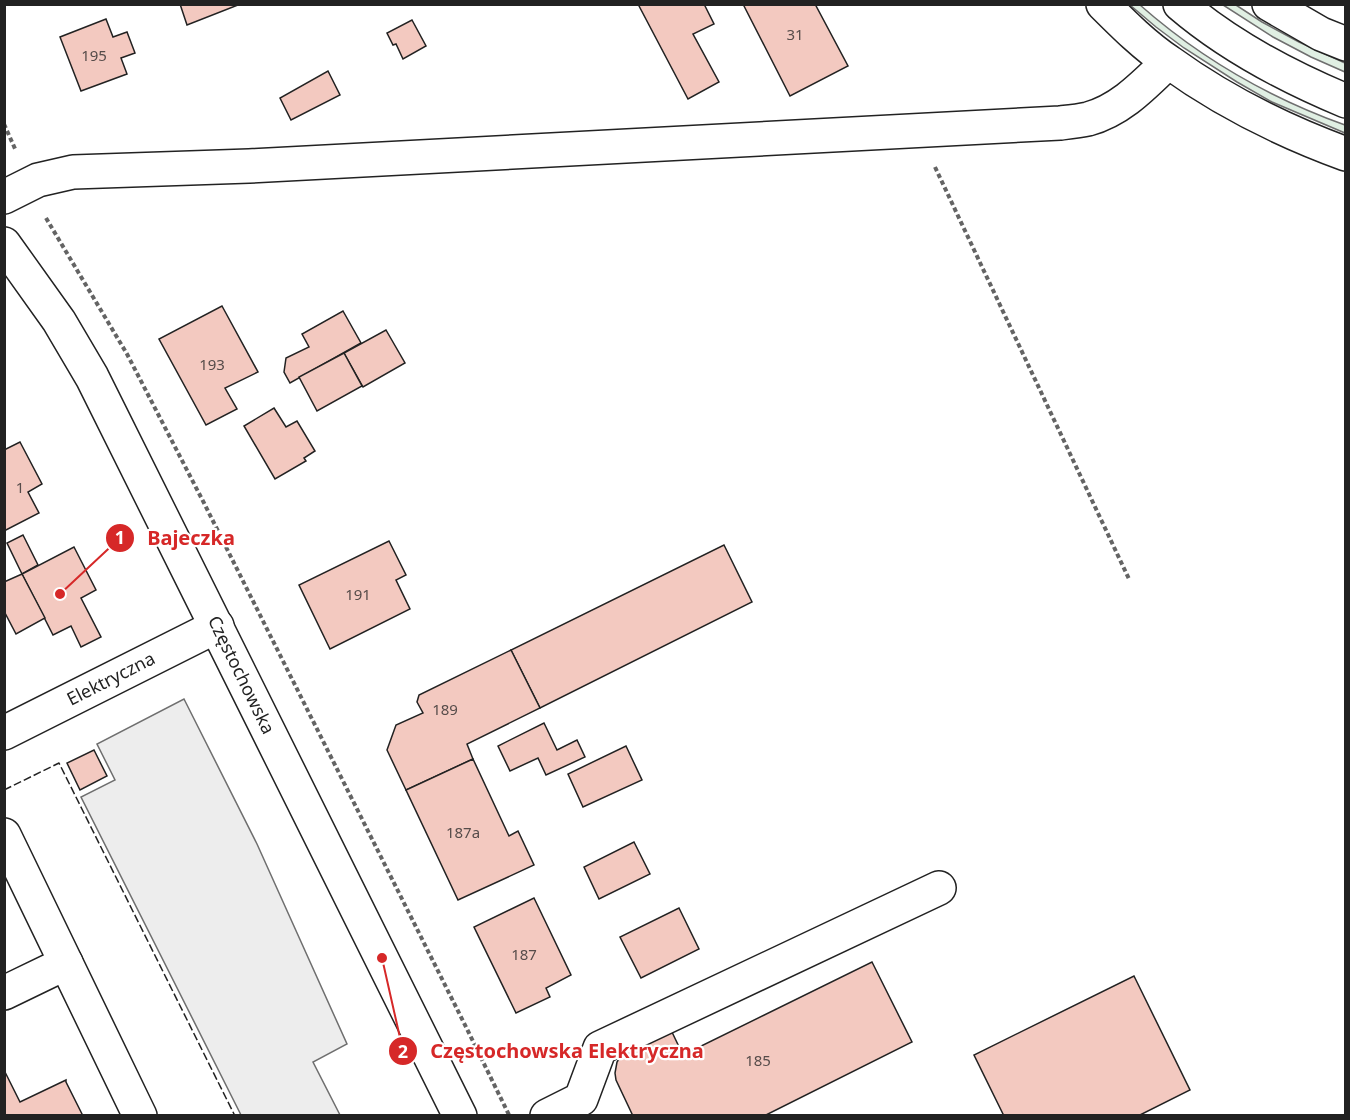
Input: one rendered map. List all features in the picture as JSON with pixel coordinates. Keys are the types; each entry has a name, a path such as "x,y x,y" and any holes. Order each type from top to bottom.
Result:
{"main road":[{"path":"1102,4 1168,62 1206,86 1251,113 1297,135 1346,154"},
{"path":"1180,4 1226,39 1271,67 1346,101"},
{"path":"1269,4 1322,34 1346,44"},
{"path":"17,190 38,180 73,172 249,166 1060,123 1089,118 1116,107 1168,62"},
{"name":"Częstochowska","path":"4,244 59,321 92,377 460,1116"},
{"name":"Elektryczna","path":"4,733 217,626"},
{"path":"4,835 140,1116"},
{"path":"547,1116 581,1099 600,1048 939,888"},
{"path":"4,993 66,963"}],"path":[{"path":"5,125 17,190 46,220 127,354 209,513 509,1116"},
{"path":"918,131 1130,579"}],"green space":[{"path":"1130,5 1140,5 1187,42 1237,75 1290,102 1345,125 1345,133 1272,102 1237,82 1184,48"},
{"path":"1223,5 1236,5 1299,42 1345,63 1345,72 1273,37"}],"shaded area":[{"path":"184,699 257,844 347,1044 313,1062 340,1115 241,1115 81,797 115,780 97,744"}],"building":[{"path":"180,4 238,4 238,5 187,25"},
{"path":"638,4 704,4 714,24 693,34 719,82 688,99"},
{"path":"743,4 815,4 848,66 790,96"},
{"path":"106,19 113,37 127,32 135,53 121,58 127,74 81,91 60,37"},
{"path":"412,20 426,46 403,59 396,44 393,45 387,33"},
{"path":"328,71 340,95 291,120 280,98"},
{"path":"222,306 258,372 225,388 237,409 206,425 159,339"},
{"path":"343,311 361,343 290,383 284,372 286,358 309,347 302,334"},
{"path":"386,330 405,363 363,387 344,353"},
{"path":"344,353 362,386 317,411 299,377"},
{"path":"274,408 286,427 297,421 315,451 304,458 306,461 275,479 244,426"},
{"path":"20,442 42,484 28,492 39,513 4,531 4,450"},
{"path":"23,535 38,565 22,574 7,543"},
{"path":"389,541 406,575 396,580 410,609 330,649 299,585"},
{"path":"724,545 752,602 540,708 511,650"},
{"path":"74,547 96,590 81,598 101,637 81,647 71,626 53,635 22,574"},
{"path":"22,574 45,618 16,634 4,611 4,582"},
{"path":"511,650 540,708 467,744 473,759 406,790 387,750 396,725 423,713 417,702 419,695"},
{"path":"544,723 557,750 577,740 585,757 546,775 538,758 510,771 498,746"},
{"path":"626,746 642,780 583,807 568,774"},
{"path":"94,750 107,776 80,790 67,763"},
{"path":"473,759 509,836 518,831 534,865 458,900 406,790"},
{"path":"634,842 650,874 599,899 584,867"},
{"path":"534,898 571,975 546,988 550,997 516,1013 474,927"},
{"path":"679,908 699,949 641,978 620,937"},
{"path":"872,962 912,1042 764,1116 633,1116 616,1080 617,1062 622,1054 670,1028 683,1055"},
{"path":"1134,976 1190,1090 1138,1116 1004,1116 974,1055"},
{"path":"4,1070 20,1102 66,1080 83,1116 4,1116"}],"fence":[{"path":"4,790 59,763 235,1116"}],"place":[{"name":"Bajeczka","path":"60,594"},
{"name":"Częstochowska Elektryczna","path":"382,958"}]}
